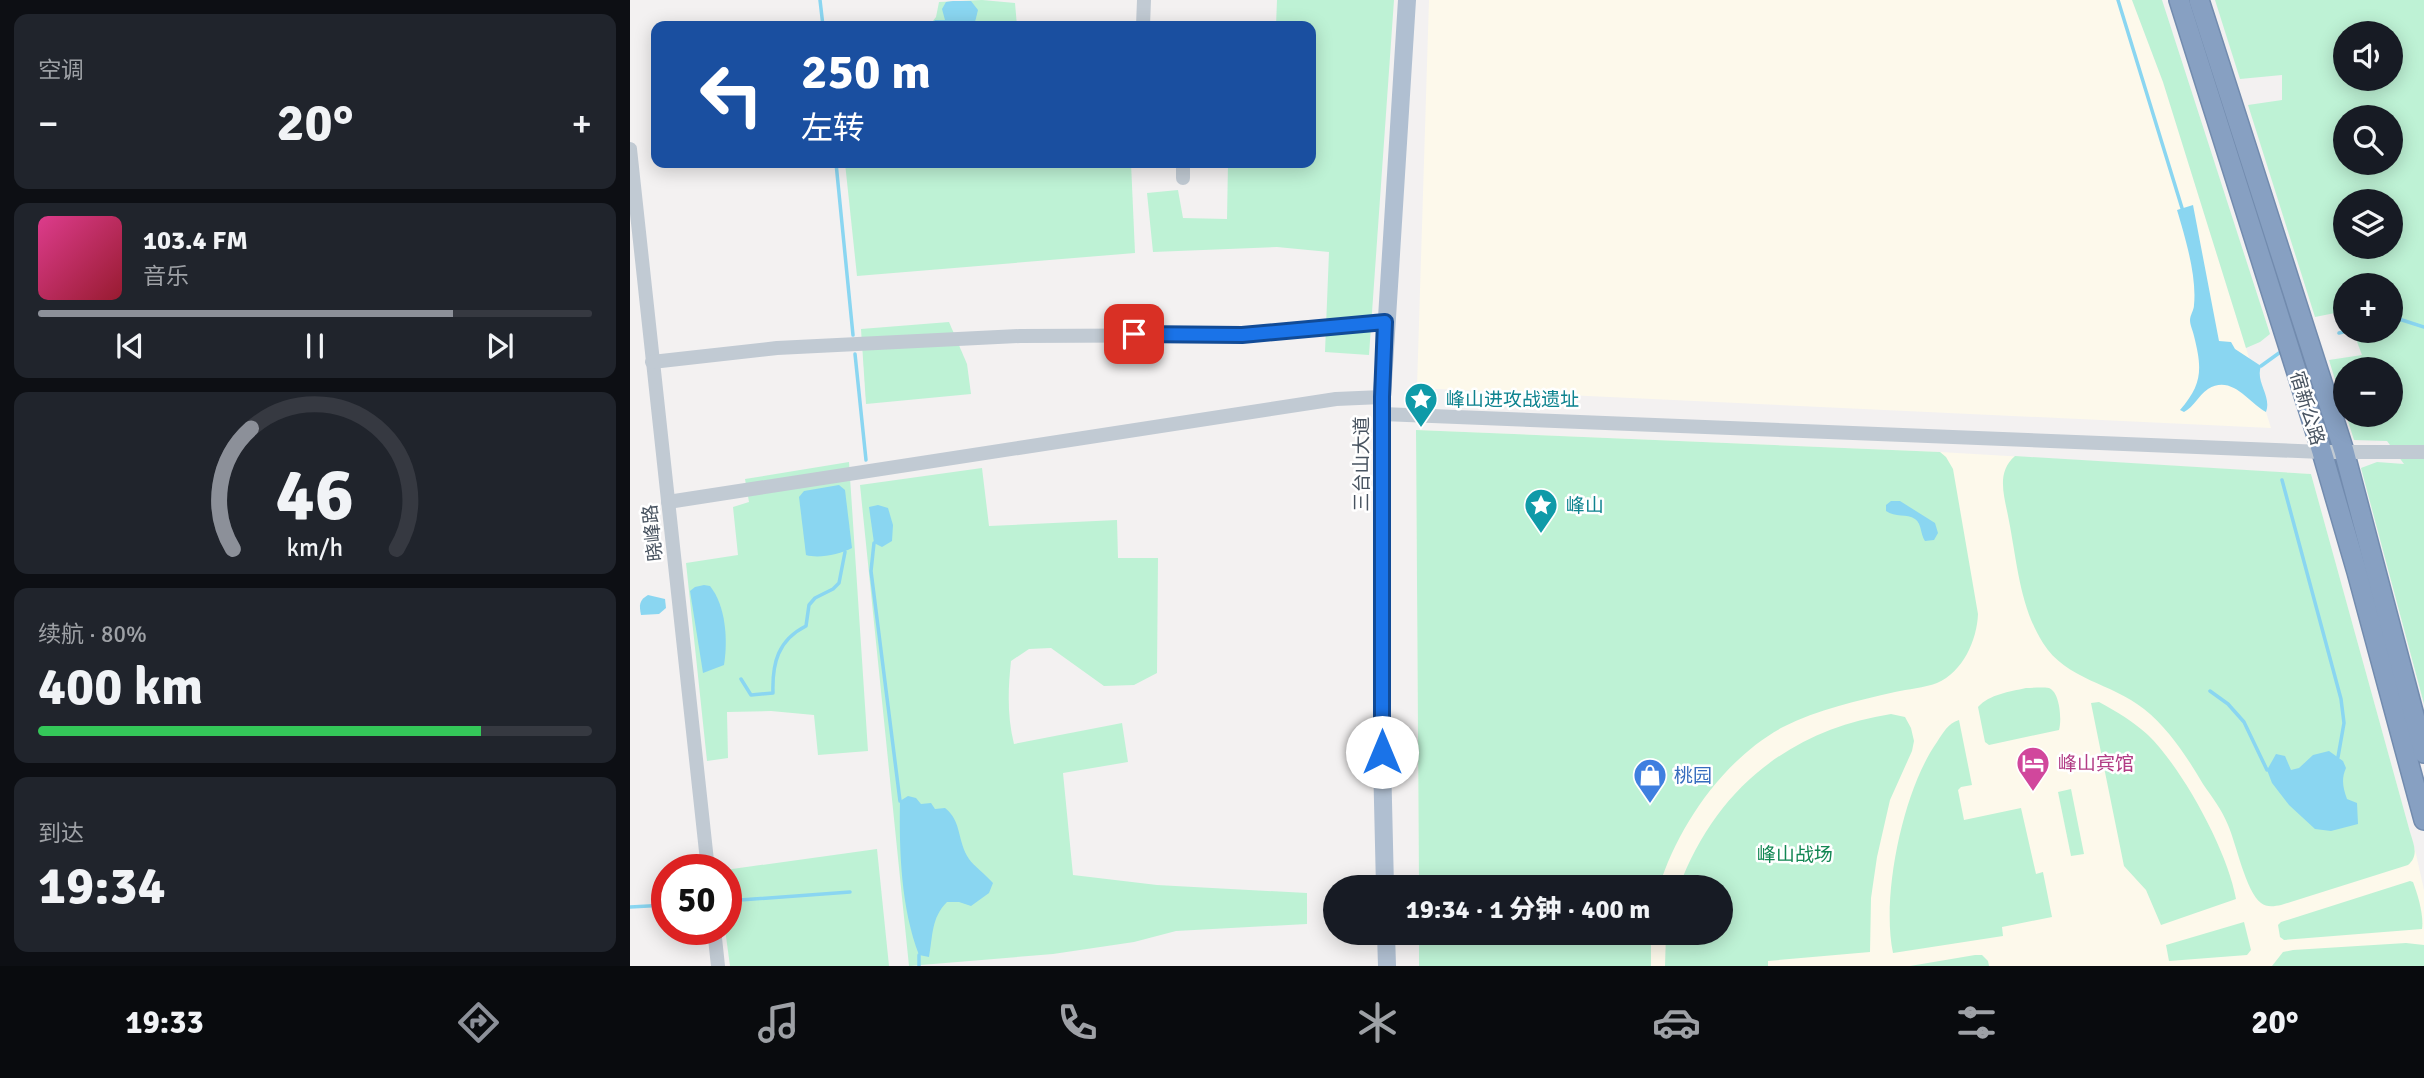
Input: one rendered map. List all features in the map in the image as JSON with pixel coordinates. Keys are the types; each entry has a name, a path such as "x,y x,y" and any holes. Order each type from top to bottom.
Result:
{"highway":[{"name":"宿新公路","path":"2179,0 2322,452 2424,820"},
{"name":"宿新公路","path":"2199,0 2344,452 2424,753"}],"main road":[{"name":"三台山大道","path":"1385,875 1382,405 1385,322 1407,0"},
{"path":"1386,945 1387,966"}],"street":[{"path":"1143,21 1144,0"},
{"name":"晓峰路","path":"630,149 706,854"},
{"path":"1183,178 1184,168"},
{"path":"652,362 777,348 1033,336 1242,335 1385,322"},
{"path":"668,502 1323,401 2322,452 2424,452"},
{"path":"716,945 718,966"}],"shaded area":[{"path":"1429,0 2132,0 2163,82 2271,428 1417,388"},
{"path":"1416,430 1940,452 2311,474 2416,854 2424,890 2424,966 1419,966 1419,945 1733,945 1733,875 1419,875"}],"green space":[{"path":"982,0 1015,3 1017,21 933,21 939,2"},
{"path":"1277,0 1394,0 1369,355 1325,352 1329,252 1277,247 1153,252 1147,193 1178,190 1183,218 1227,219 1228,168 1316,168 1316,21 1276,21"},
{"path":"2132,0 2162,0 2270,334 2246,348 2163,82"},
{"path":"2215,0 2424,0 2424,704 2361,468 2377,462 2404,464 2387,441 2354,440 2350,427 2403,427 2403,357 2349,357 2362,355 2358,343 2403,343 2403,273 2333,273 2333,313 2315,317 2248,105 2282,100 2282,75 2240,79"},
{"path":"846,168 1131,168 1135,253 857,276"},
{"path":"949,322 967,364 971,394 866,404 861,329"},
{"path":"1416,430 1940,452 1946,457 1953,469 1978,614 1975,634 1967,654 1946,678 1927,686 1824,710 1783,727 1762,740 1742,756 1706,795 1678,840 1663,875 1419,875"},
{"path":"2015,456 2311,474 2414,846 2414,858 2408,865 2281,905 2268,906 2261,903 2246,878 2223,814 2169,734 2131,700 2064,665 2043,643 2035,629 2020,584 2004,495 2005,470"},
{"path":"849,462 868,751 818,755 814,715 771,711 727,712 728,758 707,761 686,563 738,555 733,507 749,502 745,479"},
{"path":"982,468 989,526 1117,520 1118,558 1158,558 1157,673 1134,685 1104,686 1051,648 1029,649 1011,661 1009,703 1014,744 1122,723 1128,762 1063,773 1073,875 1157,885 1307,893 1307,924 1176,931 1134,942 1053,954 909,966 860,485"},
{"path":"2026,688 2049,688 2053,691 2059,707 2059,730 1989,745 1985,742 1978,707 1994,696"},
{"path":"2099,702 2143,730 2175,768 2214,835 2236,899 2161,925 2146,890 2124,866 2091,703"},
{"name":"峰山战场","path":"1891,714 1905,717 1914,741 1890,800 1877,857 1871,898 1870,952 1768,961 1768,966 1665,966 1666,945 1733,945 1733,875 1684,875 1694,852 1713,821 1735,794 1760,770 1789,750 1820,734 1854,722"},
{"path":"1959,720 1972,785 1958,790 1964,820 2021,808 2036,874 2043,872 2052,917 2002,927 2003,936 1893,953 1890,903 1905,815 1925,763 1946,729"},
{"path":"2071,789 2084,854 2071,856 2058,792"},
{"path":"877,849 889,966 730,966 727,945 742,945 742,868"},
{"path":"2413,882 2419,899 2422,929 2284,940 2280,937 2278,925 2281,922"},
{"path":"2244,922 2251,950 2247,955 2169,961 2166,945"},
{"path":"2406,943 2424,945 2424,966 2272,966 2283,952 2293,950"},
{"path":"1419,945 1651,945 1651,966 1419,966"},
{"path":"1982,955 1989,966 1910,966"}],"water":[{"path":"971,1 978,10 975,21 934,21 945,20 942,9 946,2"},
{"path":"2193,205 2219,341 2231,342 2235,349 2261,366 2260,378 2267,400 2266,412 2240,392 2225,385 2208,389 2187,410 2180,410 2193,392 2199,375 2190,320 2194,307 2194,282 2177,210"},
{"path":"839,485 845,490 852,548 829,555 806,555 799,497 804,491"},
{"path":"1891,501 1900,501 1935,523 1938,533 1934,540 1925,541 1915,519 1886,511 1886,505"},
{"path":"878,505 888,508 893,525 892,541 882,547 874,543 869,507"},
{"path":"704,585 710,586 720,603 726,645 724,665 703,673 690,591"},
{"path":"648,595 665,599 666,608 659,614 641,615 640,603"},
{"path":"2329,751 2343,761 2346,768 2343,776 2344,787 2347,799 2357,803 2358,824 2331,831 2315,829 2289,805 2272,783 2267,770 2276,754 2285,756 2291,770 2299,768 2313,755"},
{"path":"908,796 916,798 921,804 931,803 935,809 945,808 950,813 969,859 993,883 989,893 971,906 947,902 935,921 929,957 919,955 905,899 900,801"}],"waterway":[{"path":"820,0 822,21"},
{"path":"2118,0 2182,208"},
{"path":"836,168 853,335"},
{"path":"2403,320 2424,327"},
{"path":"2261,366 2279,353"},
{"path":"855,354 866,460"},
{"path":"2282,480 2341,699 2344,723 2338,757"},
{"path":"874,543 871,571 900,801"},
{"path":"741,679 751,695 773,693 776,662 783,645 806,626 809,605 815,598 839,583 845,552"},
{"path":"2210,691 2228,704 2244,722 2267,770"},
{"path":"742,900 850,892"},
{"path":"630,907 651,906"},
{"path":"919,955 919,966"}],"place":[{"name":"峰山进攻战遗址","path":"1421,429"},
{"name":"峰山","path":"1541,535"},
{"name":"峰山宾馆","path":"2033,793"},
{"name":"桃园","path":"1650,805"}],"route":[{"path":"1134,334 1242,335 1385,322 1382,397 1382,752"}]}
